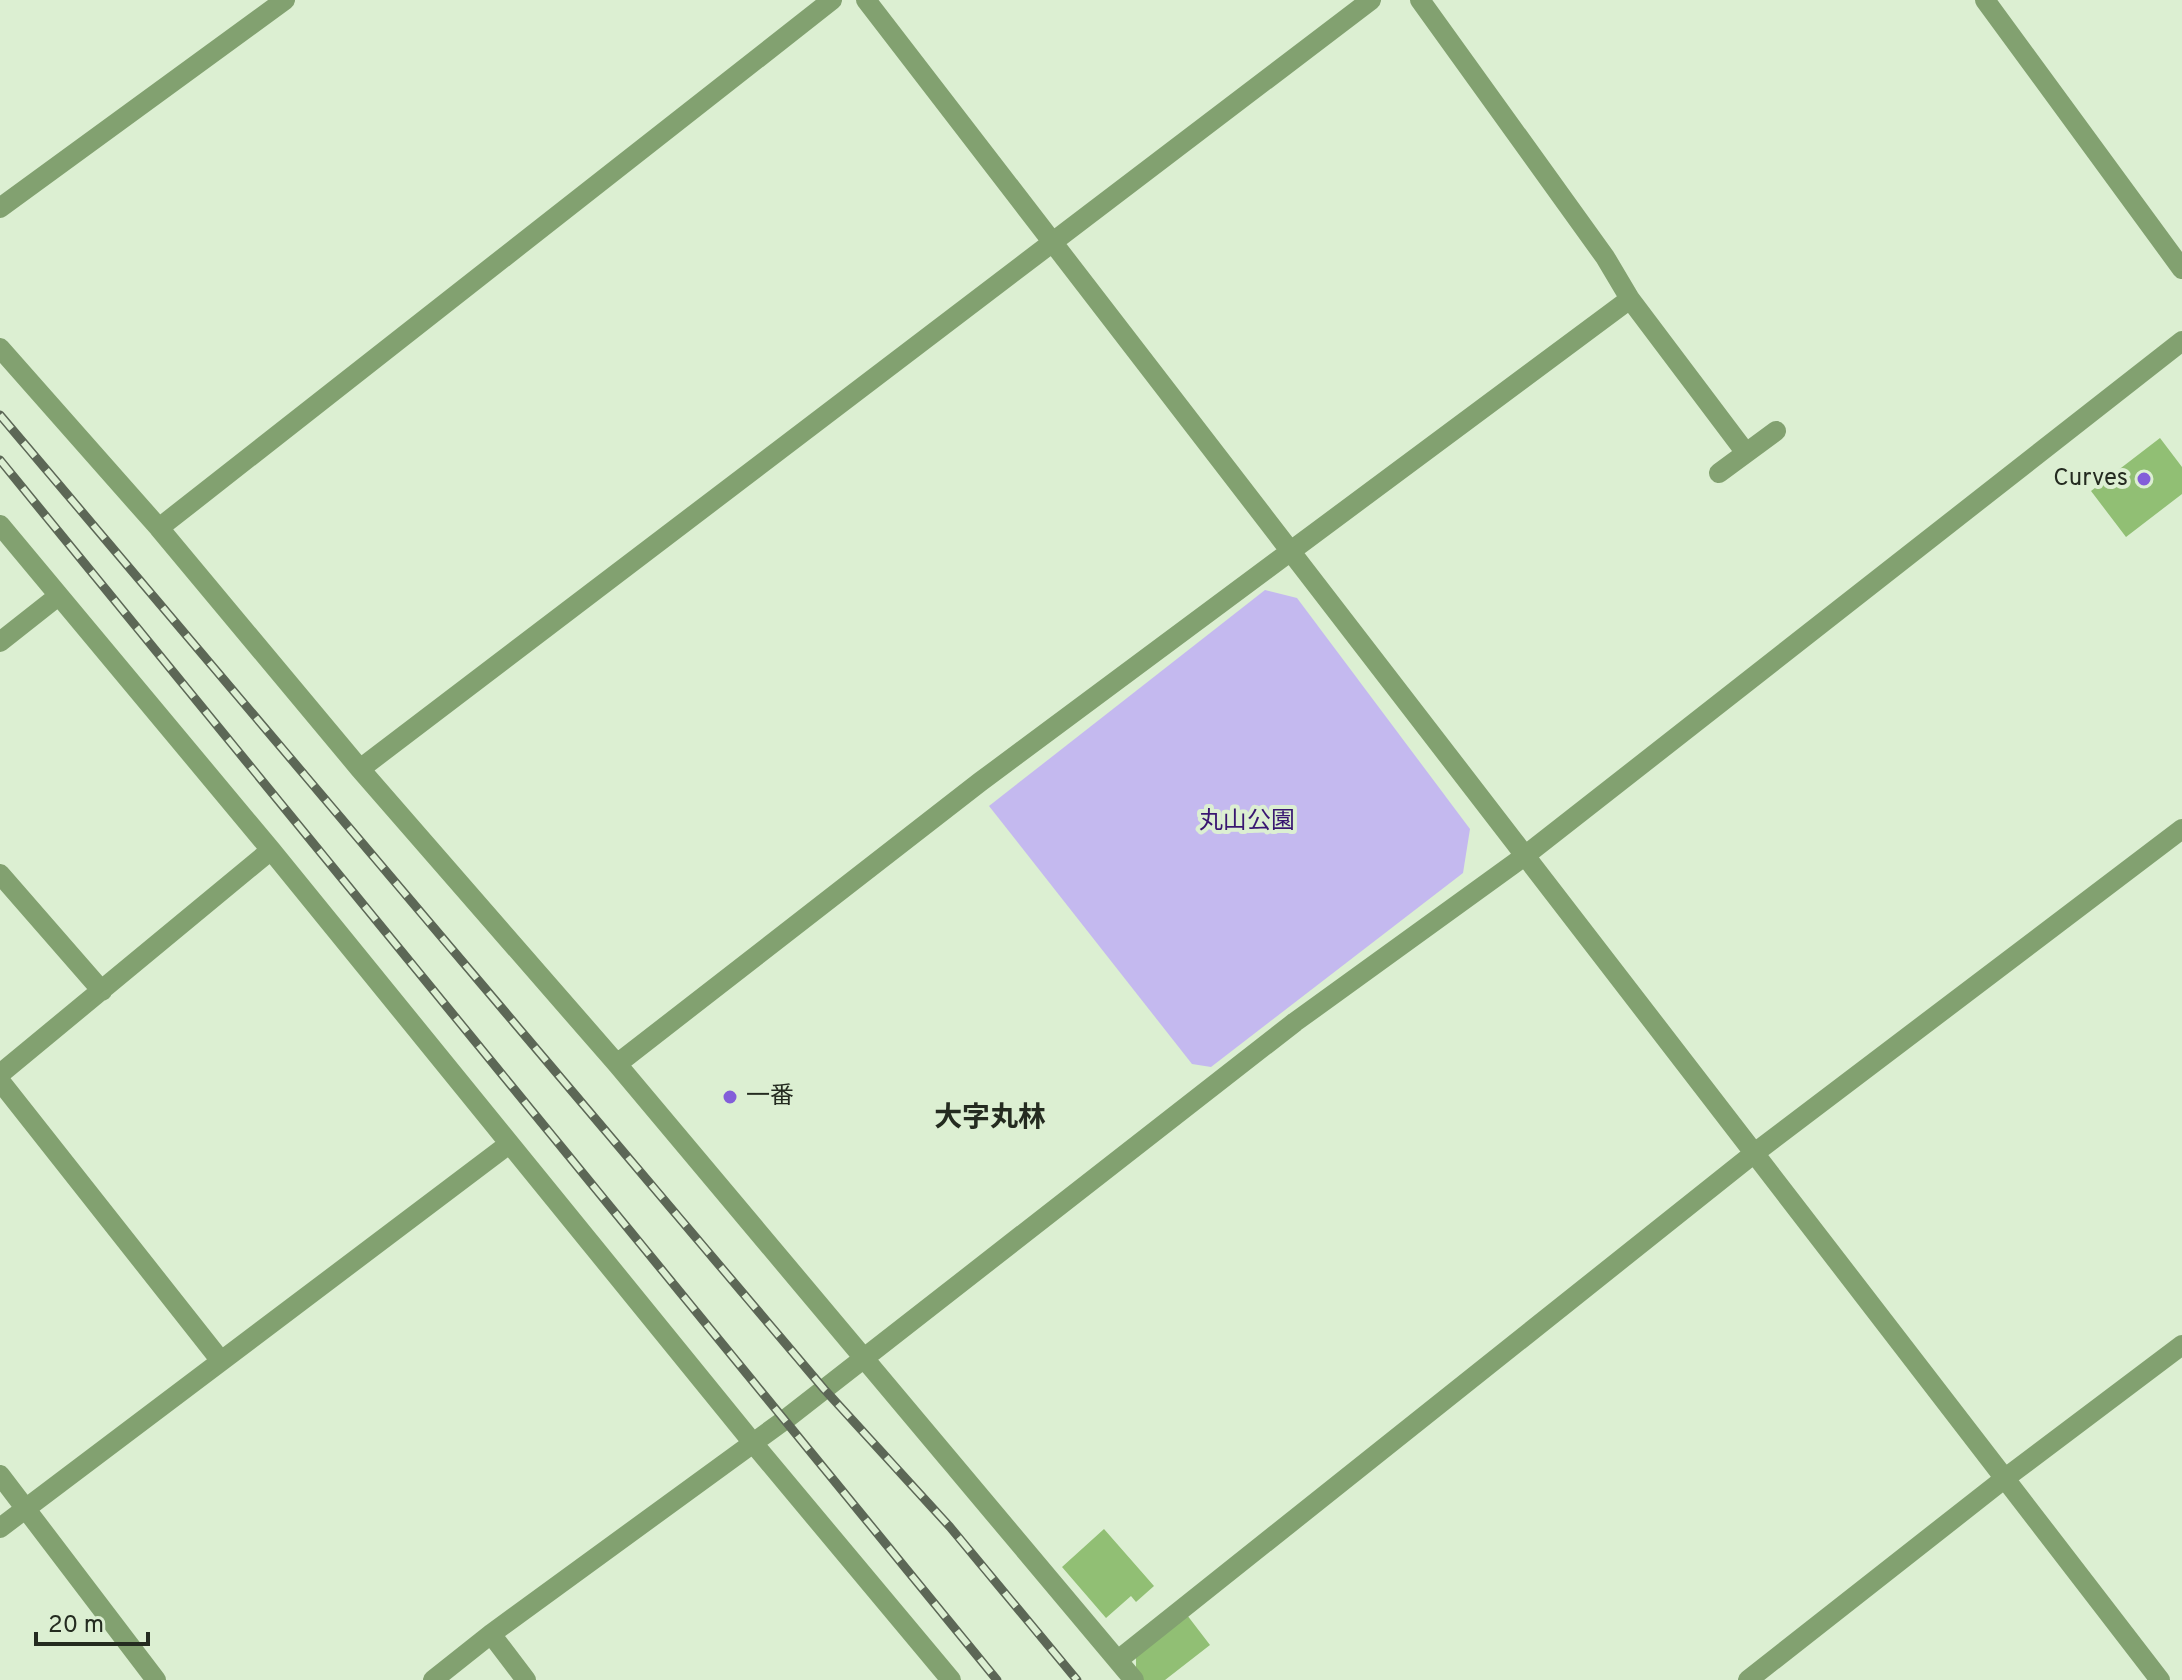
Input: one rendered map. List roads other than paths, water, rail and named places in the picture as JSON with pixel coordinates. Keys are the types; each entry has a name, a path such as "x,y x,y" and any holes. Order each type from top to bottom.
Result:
{"street":[{"path":"0,208 285,0"},
{"path":"159,528 832,0"},
{"path":"866,0 1526,855 1752,1155 2160,1680"},
{"path":"360,769 1371,0"},
{"path":"1420,0 1605,257 1630,299 1746,453"},
{"path":"1985,0 2182,269"},
{"path":"617,1064 980,782 1630,299"},
{"path":"433,1680 491,1634 753,1443 1217,1081 1526,855 2182,341"},
{"path":"0,348 159,528 360,769 617,1064 1134,1680"},
{"path":"1719,473 1776,431"},
{"path":"0,525 271,850 753,1443 951,1680"},
{"path":"0,642 57,597"},
{"path":"1118,1660 1752,1155 2182,829"},
{"path":"0,1074 271,850"},
{"path":"0,874 102,991"},
{"path":"0,1081 221,1361"},
{"path":"0,1528 509,1144"},
{"path":"1748,1680 2004,1479 2182,1345"},
{"path":"0,1475 156,1680"},
{"path":"491,1634 526,1680"}],"railway":[{"path":"0,415 824,1389 950,1527 1077,1680"},
{"path":"0,460 997,1680"}],"place":[{"name":"Curves","path":"2144,479"},
{"name":"一番","path":"730,1097"}],"district":[{"name":"大字丸林","path":"990,1119"}],"park label":[{"name":"丸山公園","path":"1247,822"}]}
